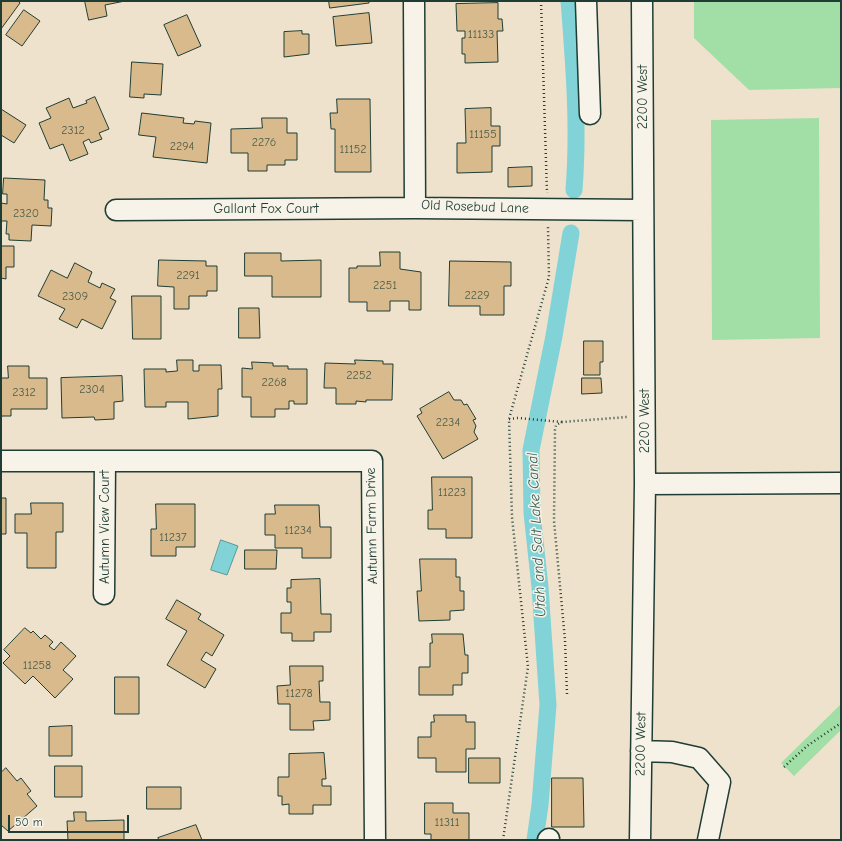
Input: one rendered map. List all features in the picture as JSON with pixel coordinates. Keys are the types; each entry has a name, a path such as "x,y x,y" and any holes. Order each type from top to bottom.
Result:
{"street":[{"name":"Old Rosebud Lane","path":"414,1 415,208 644,210"},
{"path":"586,1 590,114"},
{"name":"2200 West","path":"640,840 645,484 642,1"},
{"name":"Gallant Fox Court","path":"116,210 415,208"},
{"name":"Autumn Farm Drive","path":"1,461 372,461 375,840"},
{"name":"Autumn View Court","path":"104,594 105,461"},
{"path":"645,484 841,482"},
{"path":"641,750 672,752 699,758 720,782 708,840"}],"path":[{"path":"541,1 547,197"},
{"path":"503,840 528,667 512,517 509,419 549,278 547,222"},
{"path":"509,419 518,418 562,422 645,416"},
{"path":"562,422 556,425 555,430 554,521 565,640 567,694"},
{"path":"784,767 807,746 841,723"}],"green space":[{"path":"694,1 841,1 841,88 749,90 694,38"},
{"path":"819,118 820,338 712,340 711,120"},
{"path":"841,704 841,730 794,776 781,763"}],"water":[{"path":"221,540 238,546 227,575 211,570"}],"building":[{"path":"1,1 18,1 20,3 1,29"},
{"path":"85,1 125,1 105,5 107,16 89,20"},
{"path":"329,1 369,1 369,3 330,8"},
{"path":"498,3 498,19 502,19 503,31 497,31 498,62 465,63 465,54 462,54 462,38 465,38 465,31 457,31 456,4"},
{"path":"24,10 40,21 22,46 6,35"},
{"path":"369,13 372,43 336,46 333,17"},
{"path":"187,15 201,46 178,56 164,25"},
{"path":"302,31 302,34 309,34 309,54 284,57 284,32"},
{"path":"132,62 163,64 161,95 144,94 144,98 130,97"},
{"path":"95,97 109,129 99,133 102,139 91,143 89,139 83,142 88,154 70,161 63,144 50,149 39,123 51,118 46,108 69,98 73,108 87,103 86,101"},
{"path":"337,99 370,99 371,172 335,172 335,129 331,129 330,113 337,113"},
{"path":"491,108 491,126 500,126 500,146 492,146 492,172 457,173 457,143 466,143 465,109"},
{"path":"1,109 26,125 14,143 1,135"},
{"path":"142,113 184,118 183,123 194,124 195,121 211,123 207,163 153,157 156,137 139,135"},
{"path":"262,118 287,118 287,133 297,133 297,160 285,160 285,165 267,165 267,171 248,171 248,153 231,153 231,129 262,128"},
{"path":"532,167 532,186 508,187 508,168"},
{"path":"4,178 45,180 44,200 48,200 48,208 52,208 51,226 32,225 31,241 9,240 9,234 6,234 7,221 1,221 1,203 7,204 7,194 3,194"},
{"path":"1,246 14,246 14,267 6,267 6,279 1,278"},
{"path":"380,252 400,252 400,269 421,272 421,310 409,310 409,301 390,301 390,311 367,311 367,302 349,302 349,268 357,268 357,266 380,266"},
{"path":"245,253 281,253 281,261 321,260 321,297 272,297 272,276 245,276"},
{"path":"159,260 206,261 206,266 217,266 217,291 207,291 207,296 189,296 189,309 174,309 174,287 158,286"},
{"path":"450,261 511,262 511,286 504,286 504,315 480,315 480,306 449,306"},
{"path":"75,263 92,272 88,282 100,288 102,283 115,289 110,298 116,301 102,329 82,319 77,328 59,319 65,309 38,296 51,270 67,278"},
{"path":"132,296 161,296 161,339 133,339"},
{"path":"239,308 259,308 260,338 239,338"},
{"path":"584,341 603,341 603,362 600,362 600,375 584,375"},
{"path":"177,360 193,360 193,371 199,371 199,365 221,365 222,389 218,389 218,416 188,419 188,402 166,402 166,407 145,407 144,369 166,369 166,372 177,371"},
{"path":"355,360 383,361 383,364 393,364 392,400 366,400 366,402 356,401 356,404 336,404 336,388 324,388 325,363 355,364"},
{"path":"252,362 273,363 273,366 288,366 288,369 307,369 307,404 294,404 294,401 289,401 289,409 275,409 275,417 251,417 251,397 242,397 242,368 252,369"},
{"path":"8,366 29,366 29,378 47,378 47,409 11,409 11,416 2,416 1,418 1,378 8,378"},
{"path":"122,376 123,401 114,402 114,419 95,420 94,417 62,418 61,378"},
{"path":"582,378 601,378 602,393 582,394"},
{"path":"449,392 454,400 461,400 464,405 467,404 476,419 473,420 476,426 474,432 478,439 443,459 417,416 422,413 420,409"},
{"path":"432,477 472,477 472,538 446,538 446,529 428,529 428,510 432,510"},
{"path":"1,498 6,498 6,534 1,534"},
{"path":"31,503 63,503 63,532 56,532 56,568 27,568 27,533 15,533 15,514 31,514"},
{"path":"156,504 195,504 195,547 176,547 176,556 151,556 151,529 156,529"},
{"path":"275,505 319,505 320,527 331,527 331,558 302,558 302,548 275,548 275,535 265,535 265,514 275,514"},
{"path":"245,550 277,550 276,569 245,569"},
{"path":"420,559 456,559 456,577 460,577 460,591 464,591 464,610 450,611 450,620 419,621 417,591 421,591"},
{"path":"320,579 321,614 331,614 331,632 314,632 314,641 292,641 292,633 281,633 281,613 291,613 291,602 287,602 287,588 291,588 291,580"},
{"path":"177,600 201,614 198,619 224,635 212,656 206,652 201,660 216,669 205,688 167,665 187,631 166,619"},
{"path":"25,628 31,633 33,631 41,639 45,635 53,642 49,646 54,650 61,642 76,656 63,670 73,679 55,698 33,676 25,684 3,663 10,656 4,650"},
{"path":"432,634 463,634 465,655 468,655 468,673 462,673 462,685 453,685 453,695 419,695 419,667 430,667 430,643 432,643"},
{"path":"290,666 323,666 323,681 319,681 320,702 330,702 330,720 313,721 314,730 290,730 290,704 278,704 277,686 290,685"},
{"path":"115,677 139,677 139,714 115,714"},
{"path":"434,715 466,715 466,722 475,722 475,749 466,749 466,772 436,772 436,758 418,758 418,737 431,737 431,722 434,722"},
{"path":"72,726 72,756 49,756 49,727"},
{"path":"324,753 326,779 322,779 322,786 331,786 331,805 313,805 313,814 289,814 289,804 282,805 282,796 278,796 278,777 289,777 289,754"},
{"path":"469,758 500,758 500,783 469,783"},
{"path":"55,766 82,766 82,797 55,797"},
{"path":"6,768 17,781 21,778 31,791 27,794 37,806 8,831 1,825 1,770 2,771"},
{"path":"552,778 583,778 584,827 552,827"},
{"path":"147,787 181,787 181,809 147,809"},
{"path":"425,803 453,803 453,813 469,813 469,840 431,840 431,834 425,834"},
{"path":"74,812 86,812 86,821 124,820 124,840 68,840 67,821 74,821"},
{"path":"196,825 202,840 159,840 158,838"}],"waterway":[{"name":"Utah and Salt Lake Canal","path":"569,1 576,119 574,190"},
{"name":"Utah and Salt Lake Canal","path":"535,840 540,805 548,705 540,587 532,513 531,450 554,336 571,233"}]}
